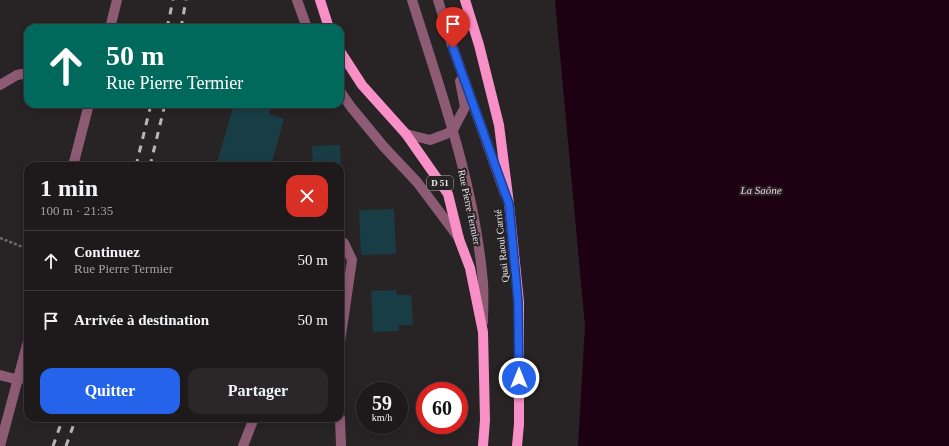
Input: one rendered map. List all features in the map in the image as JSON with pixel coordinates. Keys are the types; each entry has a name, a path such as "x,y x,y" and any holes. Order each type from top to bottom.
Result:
{"main road":[{"path":"320,0 328,24"},
{"name":"Quai Raoul Carrié","path":"465,0 479,45 499,125 509,204 518,302 520,424 518,446"},
{"name":"D 51","path":"344,58 362,85 406,134 448,194 460,239 470,268 483,332 485,420 483,446"}],"street":[{"path":"111,24 117,0"},
{"path":"297,0 306,24"},
{"name":"Rue Pierre Termier","path":"412,0 453,130 477,232 484,284 483,332"},
{"path":"438,0 453,48 509,204"},
{"path":"406,134 430,140 453,130 465,106 453,48"},
{"path":"0,85 17,75 24,74"},
{"path":"344,97 384,147 417,182 460,239"},
{"path":"74,162 88,108"},
{"path":"344,243 352,260 344,315"},
{"path":"0,446 24,358"},
{"path":"0,375 19,380"},
{"path":"243,446 252,422"},
{"path":"340,422 341,446"}],"path":[{"path":"0,238 24,247"}],"water":[{"name":"La Saône","path":"555,0 949,0 949,446 578,446 585,326"}],"building":[{"path":"233,108 271,108 269,114 284,119 272,162 217,162"},
{"path":"340,145 341,162 313,162 312,146"},
{"path":"394,209 396,254 361,255 359,210"},
{"path":"396,290 397,295 411,295 413,325 398,325 399,331 373,332 371,291"}],"railway":[{"path":"168,24 173,0"},
{"path":"182,24 186,0"},
{"path":"137,162 150,108"},
{"path":"151,162 164,108"},
{"path":"53,446 62,422"},
{"path":"66,446 75,422"}],"route":[{"path":"453,48 509,204 518,302 519,378"}]}
